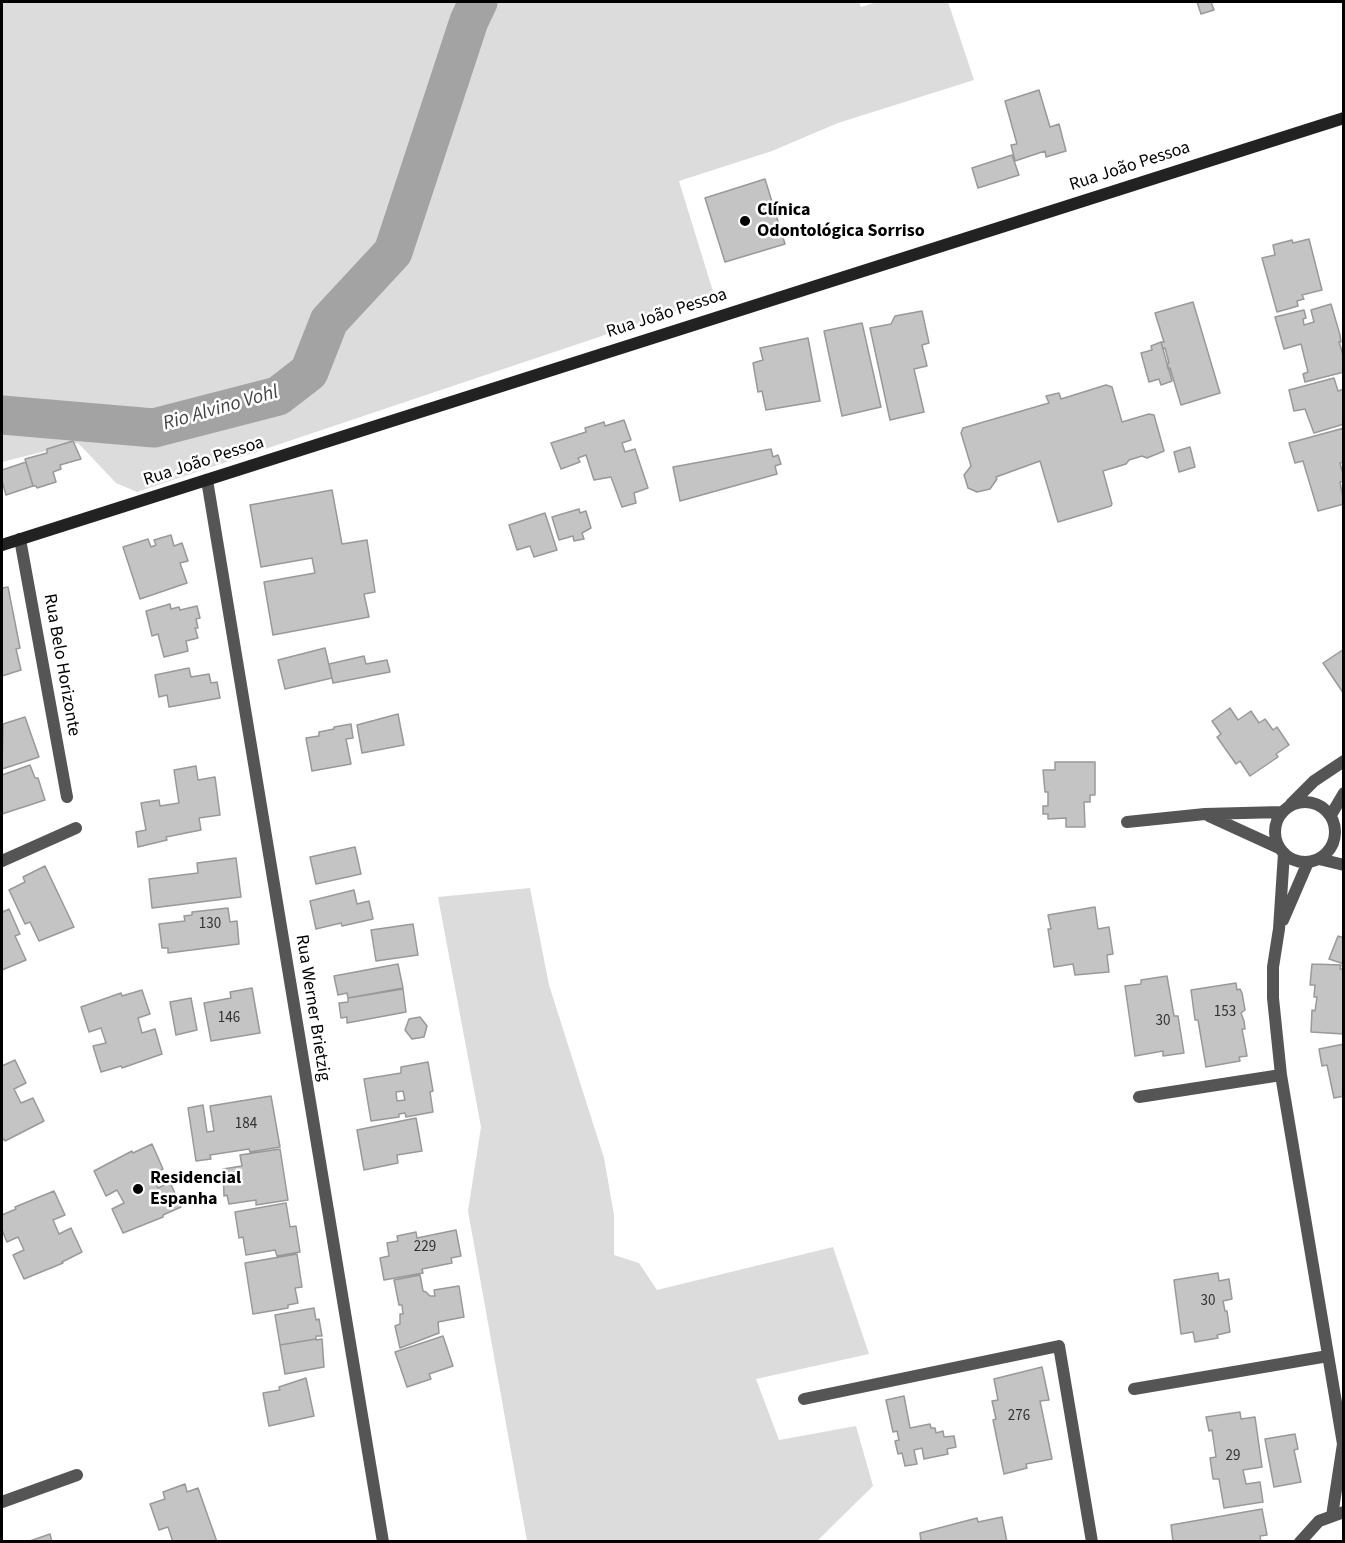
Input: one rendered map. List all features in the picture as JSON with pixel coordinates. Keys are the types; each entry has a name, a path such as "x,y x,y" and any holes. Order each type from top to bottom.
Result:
{"street":[{"name":"Rua João Pessoa","path":"2,545 1344,118"},
{"name":"Rua Werner Brietzig","path":"207,480 382,1542"},
{"name":"Rua Belo Horizonte","path":"20,539 67,797"},
{"path":"1300,1542 1318,1521 1338,1514 1343,1445 1281,1075 1273,998 1279,929 1281,851 1275,839 1274,830 1285,809 1314,781 1344,761"},
{"path":"1330,815 1344,793"},
{"path":"1127,822 1285,809 1297,802 1316,803 1330,815 1340,838 1327,853 1313,861 1279,929"},
{"path":"1206,814 1281,851 1291,859 1344,865"},
{"path":"2,861 76,828"},
{"path":"1139,1097 1281,1075"},
{"path":"804,1399 1059,1347 1092,1542"},
{"path":"1134,1389 1328,1356"},
{"path":"2,1502 77,1475"}],"shaded area":[{"path":"2,2 859,2 861,7 877,2 948,2 974,80 838,123 772,151 679,181 715,298 137,492 116,483 78,443 2,462"},
{"path":"530,888 549,985 604,1158 614,1215 614,1255 639,1263 657,1290 833,1247 869,1354 756,1379 779,1440 856,1426 873,1486 817,1541 527,1541 468,1211 481,1127 438,897"}],"building":[{"path":"1197,2 1211,2 1214,10 1201,14"},
{"path":"1039,90 1050,127 1059,124 1066,151 1046,157 1045,151 1015,161 1011,145 1017,144 1005,101"},
{"path":"1012,155 1019,175 978,188 972,168"},
{"name":"Clínica Odontológica Sorriso","path":"765,179 785,244 725,262 705,198"},
{"path":"1309,239 1322,290 1302,295 1304,299 1297,301 1298,306 1277,312 1262,258 1275,255 1273,245 1292,240 1293,243"},
{"path":"1193,302 1220,393 1181,405 1170,368 1168,369 1167,364 1169,363 1161,342 1164,342 1155,313"},
{"path":"1331,304 1340,335 1344,372 1305,382 1303,374 1308,372 1301,344 1284,349 1275,317 1304,310 1306,318 1303,319 1304,325 1314,322 1311,310"},
{"path":"922,311 929,343 922,345 927,366 914,369 924,412 890,420 870,328 891,324 895,316"},
{"path":"862,323 881,407 842,416 824,331"},
{"path":"808,338 820,401 766,410 762,391 758,392 753,363 763,360 760,348"},
{"path":"1161,342 1172,381 1161,385 1159,379 1149,382 1141,353 1152,350 1151,346"},
{"path":"1334,378 1338,391 1344,389 1344,424 1314,433 1305,409 1294,411 1289,390"},
{"path":"1106,385 1112,387 1122,422 1149,414 1154,415 1164,451 1147,458 1142,456 1129,460 1126,464 1103,471 1111,506 1058,522 1040,461 996,477 990,489 977,492 968,488 964,475 971,466 961,433 963,428 1049,403 1046,396 1059,393 1061,399"},
{"path":"624,420 631,440 622,443 625,452 635,449 648,488 634,493 636,503 622,507 611,477 594,480 586,455 578,458 580,462 561,469 551,443 586,432 585,428 604,422 605,426"},
{"path":"1344,428 1344,462 1340,463 1344,481 1340,482 1344,504 1318,511 1303,461 1295,463 1289,443"},
{"path":"73,441 81,459 60,465 61,469 53,472 56,482 37,488 33,486 25,459 47,453 47,449"},
{"path":"1190,447 1195,467 1179,472 1174,452"},
{"path":"771,449 773,457 778,455 781,464 775,466 777,474 680,501 673,467"},
{"path":"26,462 33,486 6,495 2,470"},
{"path":"332,490 342,544 367,540 375,592 364,594 369,617 273,635 264,582 315,573 312,558 261,567 250,505"},
{"path":"579,509 580,513 586,511 591,528 582,533 584,539 574,541 573,536 559,540 552,517"},
{"path":"545,513 557,550 534,557 530,546 517,550 509,525"},
{"path":"171,535 174,546 182,543 188,561 180,563 187,583 140,599 123,547 148,539 151,547 156,545 154,540"},
{"path":"8,587 20,648 16,649 21,670 2,676 2,588"},
{"path":"170,604 171,609 179,607 180,610 197,606 200,618 196,619 198,628 195,628 198,638 186,641 188,651 164,657 158,634 152,636 146,611"},
{"path":"325,648 332,678 285,689 278,660"},
{"path":"1344,649 1344,694 1323,663"},
{"path":"364,656 366,664 387,660 390,672 333,683 329,664"},
{"path":"189,668 191,677 209,674 211,683 217,682 220,698 169,707 167,695 159,697 155,675"},
{"path":"1230,708 1238,720 1251,711 1259,723 1265,719 1273,730 1277,727 1289,745 1276,754 1278,757 1250,776 1240,761 1236,764 1217,737 1221,734 1212,721"},
{"path":"398,714 404,745 362,753 357,725"},
{"path":"25,717 39,757 2,769 3,724"},
{"path":"351,724 353,738 346,739 351,764 312,771 306,738 319,736 319,732 334,729 334,727"},
{"path":"1055,762 1095,762 1095,795 1090,795 1090,802 1084,802 1085,827 1066,827 1066,818 1048,819 1048,814 1043,814 1043,806 1048,806 1048,792 1045,792 1043,770 1055,770"},
{"path":"30,765 35,778 38,778 45,800 2,814 2,775"},
{"path":"196,766 198,780 215,777 220,815 199,818 201,830 166,837 167,840 138,847 136,832 146,830 141,803 159,800 160,806 179,803 174,770"},
{"path":"355,847 361,874 316,884 310,857"},
{"path":"236,858 241,897 152,908 149,879 198,873 197,863"},
{"path":"45,866 74,927 39,941 30,922 25,924 9,890 25,882 23,877"},
{"path":"354,890 357,904 369,901 373,919 316,929 310,901"},
{"path":"1095,907 1098,929 1109,927 1113,954 1107,955 1109,972 1075,975 1073,964 1054,967 1048,915"},
{"path":"2,908 3,912 9,909 20,934 15,936 26,960 2,970"},
{"path":"228,908 230,922 237,921 239,944 168,953 168,948 162,948 159,924 185,921 184,916 192,915 192,912"},
{"path":"413,924 418,955 376,961 371,930"},
{"path":"1338,936 1344,938 1344,964 1329,959"},
{"path":"398,964 403,988 348,998 347,993 338,995 334,976"},
{"path":"1312,964 1341,965 1340,969 1344,969 1344,1034 1311,1032 1312,1010 1315,1011 1317,997 1314,997 1315,985 1310,985"},
{"path":"1167,976 1174,1016 1178,1016 1184,1053 1163,1056 1163,1051 1135,1056 1125,986 1141,984 1141,980"},
{"path":"1236,983 1237,990 1240,989 1242,993 1245,1010 1241,1013 1244,1021 1245,1029 1242,1029 1247,1056 1239,1057 1240,1061 1206,1067 1198,1020 1195,1020 1191,990"},
{"path":"252,988 260,1033 211,1041 204,1003 231,998 230,992"},
{"path":"403,989 406,1012 347,1023 347,1017 341,1018 339,1003 348,1002 348,998"},
{"path":"142,990 150,1014 138,1018 142,1033 155,1029 162,1054 122,1068 121,1066 101,1072 93,1046 106,1043 101,1028 89,1032 81,1007 121,993 122,996"},
{"path":"191,998 197,1030 176,1035 170,1002"},
{"path":"420,1017 427,1026 424,1037 412,1039 405,1030 409,1019"},
{"path":"1344,1044 1344,1096 1334,1098 1327,1065 1322,1066 1319,1049"},
{"path":"15,1060 26,1083 14,1089 21,1103 33,1098 44,1121 2,1141 2,1066"},
{"path":"428,1062 433,1091 430,1092 433,1112 406,1117 405,1113 399,1114 399,1117 371,1121 364,1079 401,1073 401,1067","holes":["403,1091 405,1100 397,1101 396,1092"]},
{"path":"271,1096 280,1147 210,1155 211,1159 196,1161 188,1108 203,1105 207,1132 214,1131 210,1106"},
{"path":"416,1118 422,1151 397,1155 398,1163 364,1170 357,1130"},
{"name":"Residencial Espanha","path":"152,1144 163,1169 152,1174 158,1188 170,1182 181,1207 123,1233 112,1209 124,1203 117,1190 106,1196 94,1171 132,1151 133,1153"},
{"path":"280,1149 288,1200 256,1205 256,1200 229,1204 227,1195 224,1196 223,1169 242,1166 240,1155"},
{"path":"54,1191 65,1215 53,1220 59,1234 71,1228 82,1252 63,1263 24,1279 13,1255 24,1250 18,1237 7,1242 2,1230 2,1215 16,1209 15,1207"},
{"path":"286,1203 290,1227 296,1226 300,1252 277,1256 275,1250 246,1255 243,1237 239,1238 235,1212"},
{"path":"456,1230 461,1256 451,1258 452,1263 422,1269 423,1273 384,1280 380,1258 389,1256 387,1243 398,1241 397,1236 416,1232 417,1238"},
{"path":"297,1254 302,1287 295,1288 298,1303 288,1305 288,1308 253,1314 245,1263"},
{"path":"1218,1273 1219,1281 1229,1279 1232,1299 1223,1301 1230,1332 1217,1335 1218,1338 1195,1342 1193,1332 1181,1334 1174,1280"},
{"path":"420,1275 423,1291 430,1296 435,1296 434,1290 459,1286 464,1317 438,1322 439,1333 400,1348 395,1326 400,1324 400,1314 403,1314 394,1280"},
{"path":"314,1308 322,1336 280,1345 275,1315"},
{"path":"443,1336 453,1366 429,1374 431,1379 407,1387 395,1352"},
{"path":"322,1339 324,1367 285,1374 280,1345"},
{"path":"1042,1367 1049,1400 1040,1401 1052,1459 1026,1464 1027,1468 1004,1474 993,1420 996,1419 992,1401 998,1400 994,1379"},
{"path":"306,1378 314,1416 269,1426 263,1393 280,1390 279,1387"},
{"path":"904,1396 910,1428 930,1424 931,1428 935,1428 936,1433 943,1431 944,1437 954,1436 956,1447 947,1449 948,1454 924,1459 922,1448 914,1450 917,1464 905,1466 902,1453 898,1454 895,1441 899,1440 897,1431 893,1432 886,1400"},
{"path":"1240,1412 1241,1419 1255,1417 1262,1467 1243,1470 1246,1484 1260,1482 1263,1502 1224,1508 1219,1479 1213,1479 1210,1458 1216,1457 1212,1430 1209,1431 1206,1417"},
{"path":"1295,1434 1298,1449 1294,1450 1301,1482 1274,1487 1265,1439"},
{"path":"185,1484 187,1492 198,1488 217,1542 173,1542 168,1527 159,1530 150,1504 165,1499 163,1492"},
{"path":"1262,1509 1267,1535 1260,1536 1261,1542 1173,1542 1171,1525"},
{"path":"1002,1517 1007,1542 921,1542 920,1533 977,1518 978,1522"},
{"path":"50,1534 52,1542 27,1542"}],"waterway":[{"name":"Rio Alvino Vohl","path":"2,415 154,428 278,396 309,372 329,321 393,252 469,21 478,2"}],"place":[{"name":"Clínica Odontológica Sorriso","path":"745,221"},
{"name":"Residencial Espanha","path":"138,1189"}]}
